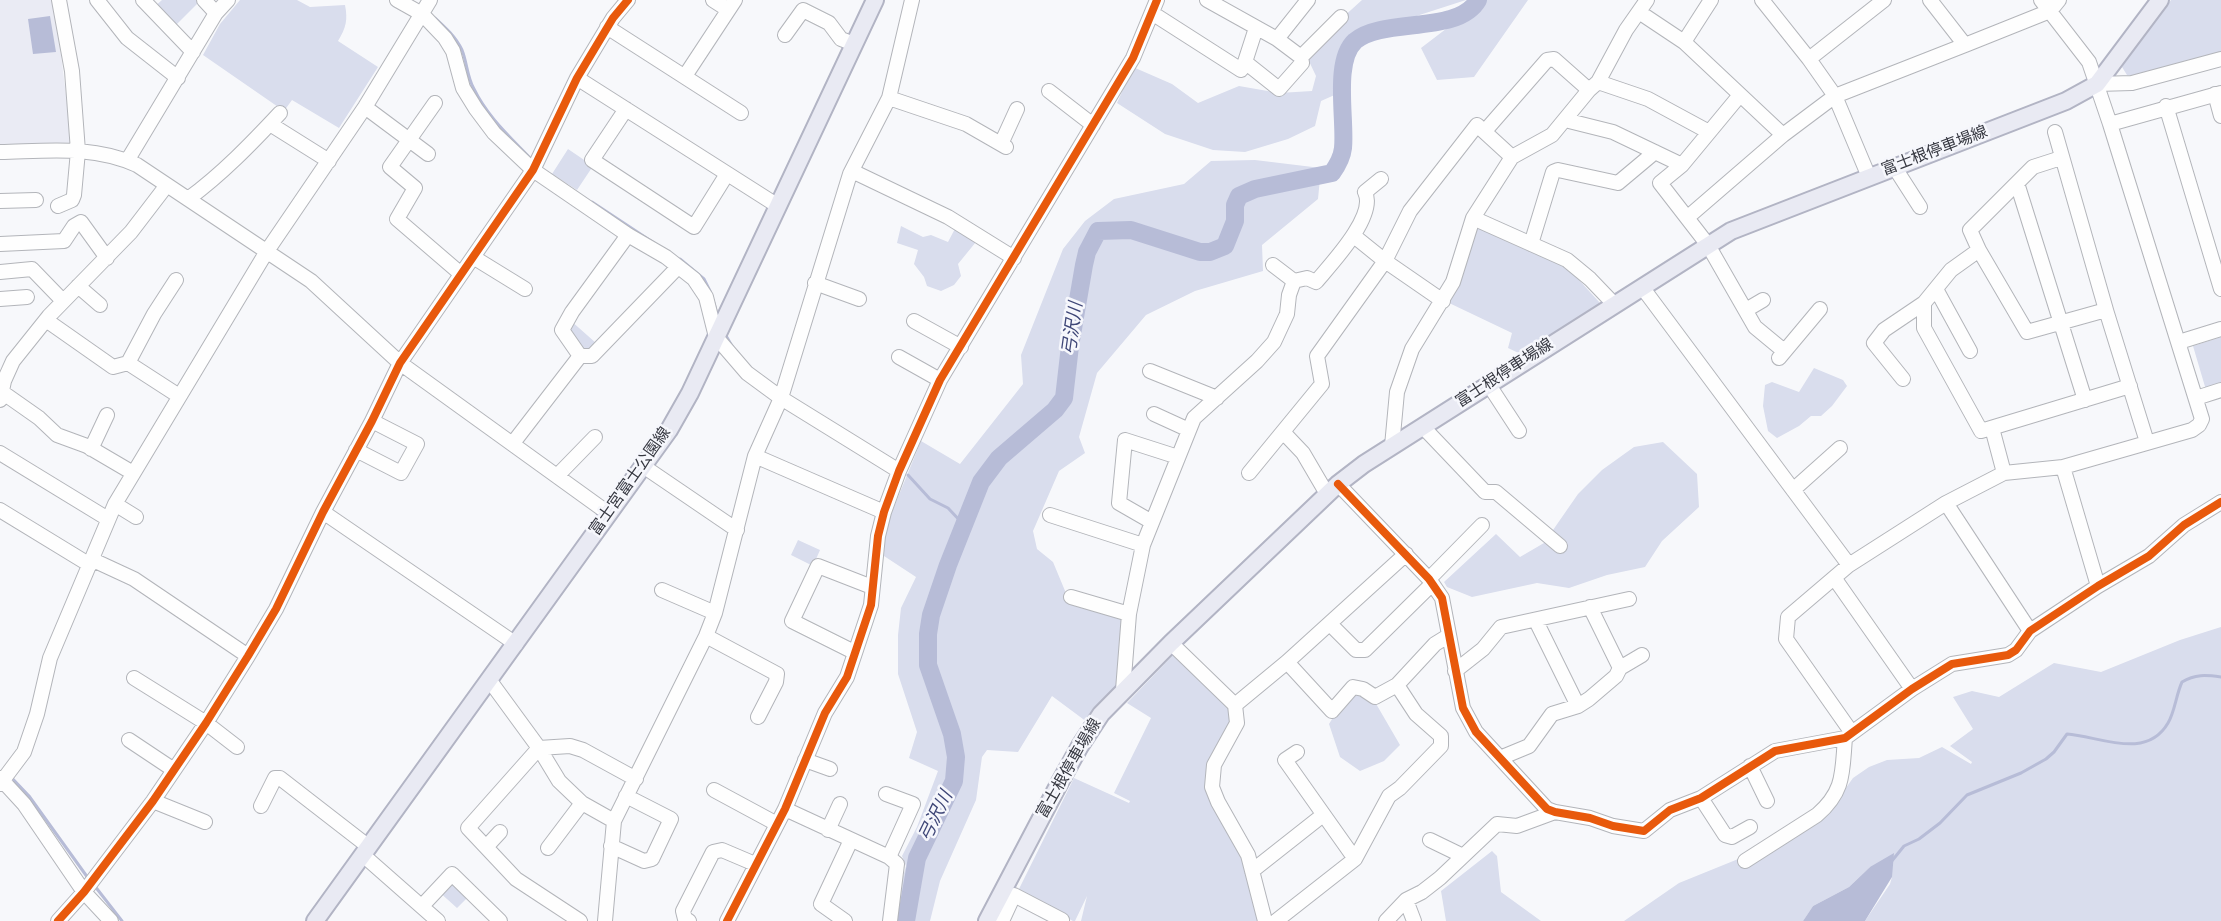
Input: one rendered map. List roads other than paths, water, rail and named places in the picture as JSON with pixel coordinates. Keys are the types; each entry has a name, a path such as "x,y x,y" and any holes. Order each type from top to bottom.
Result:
{"main road":[{"name":"富士宮富士公園線","path":"315,921 669,430 690,393 875,0"},
{"name":"富士根停車場線","path":"987,921 1080,746 1101,714 1171,643 1333,489 1364,464 1731,231 2066,100 2097,84 2160,0"}],"street":[{"path":"58,206 72,200 74,195 78,151 72,71 59,0"},
{"path":"97,0 127,38 178,78"},
{"path":"143,0 193,52"},
{"path":"204,0 216,13"},
{"path":"127,161 216,13 228,0"},
{"path":"397,0 422,14 445,38 453,51 463,88 476,110 494,133 532,170 628,235 666,257 694,279 706,297 720,329 747,373 781,398 899,471"},
{"path":"111,921 84,892 24,804 1,781 24,753 50,658 115,504 267,251 365,107 430,0"},
{"path":"58,921 84,892 153,801 248,656 276,609 400,363 532,170 577,78 607,27 628,0"},
{"path":"685,76 731,5 713,0"},
{"path":"604,921 614,821 706,636 715,613 755,456 781,398 815,283 852,171 889,98 912,0"},
{"path":"1207,0 1277,39 1301,57 1302,63 1279,89 1245,62"},
{"path":"1277,39 1308,0"},
{"path":"1392,446 1397,392 1412,349 1453,282 1473,218 1512,157 1552,135 1593,86 1626,30 1647,0"},
{"path":"1684,42 1711,0"},
{"path":"1809,59 1884,0"},
{"path":"1930,0 1965,45"},
{"path":"1766,2 1835,96 1869,177"},
{"path":"1688,217 1783,135 1835,96 1965,45 2050,4 2089,62 2202,419 2199,425 2192,430 2063,467 2004,473 1946,503 1850,565 1788,618 1786,639 1849,736 1840,789 1827,807 1817,815 1745,861"},
{"path":"731,919 755,864 785,809 825,713 847,677 871,606 878,536 884,512 899,471 940,380 1133,58 1155,7 1241,70 1256,28"},
{"path":"785,35 803,10 829,24 841,39 854,44"},
{"path":"1639,12 1684,42 1783,135"},
{"path":"1301,57 1341,16"},
{"path":"607,27 741,113"},
{"path":"1485,131 1547,60 1554,59 1593,86 1648,99 1709,132"},
{"path":"2097,84 2132,83 2221,59"},
{"path":"577,78 778,206"},
{"path":"1049,90 1092,125"},
{"path":"2110,124 2166,106 2218,93 2221,116"},
{"path":"1740,95 1682,165 1660,183 1708,245 1755,327 1782,354 1820,309"},
{"path":"889,98 966,124 1004,146 1017,109"},
{"path":"435,103 390,167 415,188 397,219 461,274"},
{"path":"2166,106 2218,264 2221,289"},
{"path":"365,107 429,154"},
{"path":"626,109 592,160 694,227 727,174"},
{"path":"188,199 223,171 280,113"},
{"path":"1565,120 1613,132 1682,165"},
{"path":"270,124 328,161"},
{"path":"1249,473 1322,384 1317,356 1385,261 1410,211 1478,125 1512,157"},
{"path":"2055,132 2147,442"},
{"path":"0,152 98,152 117,156 127,161 311,281 400,363 608,513"},
{"path":"1532,244 1553,172 1558,170 1618,183 1655,152"},
{"path":"2061,158 2033,167 1970,230 1979,250 2027,332 2106,310"},
{"path":"1895,168 1920,207"},
{"path":"852,171 948,217 1014,258"},
{"path":"1294,281 1307,278 1316,282 1354,236 1361,223 1368,197 1365,192 1381,179"},
{"path":"2017,183 2085,400"},
{"path":"133,473 91,449 57,435 2,389 13,361 46,320 107,258 167,185"},
{"path":"0,201 36,200"},
{"path":"1473,218 1574,265 1614,304"},
{"path":"0,244 64,241 74,226 81,222 107,258"},
{"path":"580,356 562,330 572,312 628,235"},
{"path":"1354,236 1385,261 1443,301"},
{"path":"1903,379 1874,343 1884,330 1924,303 1951,270 1979,250"},
{"path":"473,257 525,289"},
{"path":"1273,265 1294,281"},
{"path":"580,356 592,356 678,267"},
{"path":"0,272 32,269 63,301"},
{"path":"46,320 113,367 128,363 154,314 176,280"},
{"path":"1123,690 1129,614 1143,545 1194,418 1257,361 1274,342 1287,314 1289,295 1294,281"},
{"path":"815,283 859,298"},
{"path":"78,286 100,305"},
{"path":"1642,286 1850,565"},
{"path":"1936,289 1970,351"},
{"path":"0,300 27,297"},
{"path":"1746,310 1763,300"},
{"path":"1924,303 1924,328 1981,431 2130,386"},
{"path":"914,321 961,347"},
{"path":"2179,342 2221,329"},
{"path":"513,443 580,356"},
{"path":"899,357 940,380"},
{"path":"128,363 179,396"},
{"path":"1150,371 1218,398"},
{"path":"1489,384 1519,431"},
{"path":"2196,398 2221,390"},
{"path":"1154,414 1189,430"},
{"path":"91,449 107,416"},
{"path":"357,450 401,473 417,444 372,421"},
{"path":"1423,426 1485,492 1496,492 1560,546"},
{"path":"1992,428 2004,473"},
{"path":"1284,433 1333,489 1406,554 1431,581 1442,598 1463,708 1476,732 1547,809 1590,818 1613,826 1644,831 1670,810 1701,798 1775,751 1849,736 1912,689 1952,664 2008,655 2016,650 2030,631 2098,586 2150,556 2184,525 2221,502"},
{"path":"557,476 595,437"},
{"path":"1152,522 1119,503 1125,440 1178,457"},
{"path":"1793,490 1840,448"},
{"path":"0,453 108,519"},
{"path":"755,456 884,512"},
{"path":"643,466 737,530"},
{"path":"2063,467 2098,586"},
{"path":"1946,503 2030,631"},
{"path":"115,504 136,517"},
{"path":"0,510 91,563 134,579 248,656"},
{"path":"323,512 516,644"},
{"path":"1050,515 1143,545"},
{"path":"1330,624 1356,650 1365,650 1482,525"},
{"path":"1235,705 1287,662 1406,554"},
{"path":"854,652 792,621 818,566 872,587"},
{"path":"1835,579 1912,689"},
{"path":"662,590 715,613"},
{"path":"1071,597 1129,614"},
{"path":"1455,671 1483,649 1501,627 1629,599"},
{"path":"1590,607 1620,668"},
{"path":"1536,621 1578,706"},
{"path":"706,636 777,674 776,682 758,717"},
{"path":"1287,662 1332,711 1353,687 1363,689 1375,697 1397,686 1435,644 1448,636"},
{"path":"1171,643 1235,705 1236,723 1214,765 1212,787 1248,855 1265,921"},
{"path":"1500,758 1529,746 1552,714 1578,706 1616,676 1620,668 1642,656"},
{"path":"134,678 206,723 237,747"},
{"path":"490,681 559,781 582,803 614,821"},
{"path":"1276,921 1355,859 1389,796 1400,788 1441,746 1441,736 1416,714 1397,686"},
{"path":"129,740 174,771"},
{"path":"580,921 516,879 468,828 538,748 570,746 583,750 636,779"},
{"path":"1297,752 1285,760 1355,859"},
{"path":"805,760 830,769"},
{"path":"1750,766 1767,801"},
{"path":"261,806 275,778 280,778 366,851 438,921"},
{"path":"714,790 777,824"},
{"path":"886,794 913,804 889,857"},
{"path":"611,846 644,861 652,859 671,819 626,796"},
{"path":"1701,798 1725,835 1732,837 1750,827"},
{"path":"153,801 205,822"},
{"path":"548,848 582,803"},
{"path":"828,830 840,804"},
{"path":"785,809 889,857 897,864 890,921"},
{"path":"1386,921 1406,900 1422,892 1497,824 1517,826 1555,812"},
{"path":"1252,871 1323,815"},
{"path":"486,846 501,832"},
{"path":"845,921 821,904 851,840"},
{"path":"1430,840 1463,856"},
{"path":"689,921 685,920 683,911 713,852 722,849 755,864"},
{"path":"422,906 452,874 500,921"},
{"path":"1002,921 1014,895 1062,920"},
{"path":"1406,900 1414,921"}],"water":[{"path":"50,16 56,52 33,54 28,19"},
{"path":"1894,853 1892,877 1865,921 1803,921 1813,906 1849,887 1870,867"}],"waterway":[{"name":"弓沢川","path":"906,921 917,858 954,781 956,757 952,734 928,665 928,634 931,615 981,482 999,458 1055,410 1064,398 1084,265 1087,252 1098,231 1131,230 1200,252 1210,252 1225,246 1235,221 1235,205 1239,196 1255,189 1332,173 1334,170 1343,148 1342,77 1344,62 1348,50 1355,41 1383,29 1454,18 1468,11 1478,0"},
{"path":"435,18 460,45 468,75 485,108 529,157"},
{"path":"592,202 654,243"},
{"path":"680,259 704,279 710,291"},
{"path":"713,300 717,314"},
{"path":"725,334 732,346"},
{"path":"908,475 930,499 948,508 964,525"},
{"path":"1891,862 1904,846 1919,839 1940,823 1967,795 2021,773 2046,759 2067,734 2121,744 2147,741 2159,734 2168,723 2182,682 2201,676 2221,677"},
{"path":"10,776 29,796 88,878"},
{"path":"94,885 122,921"}]}
